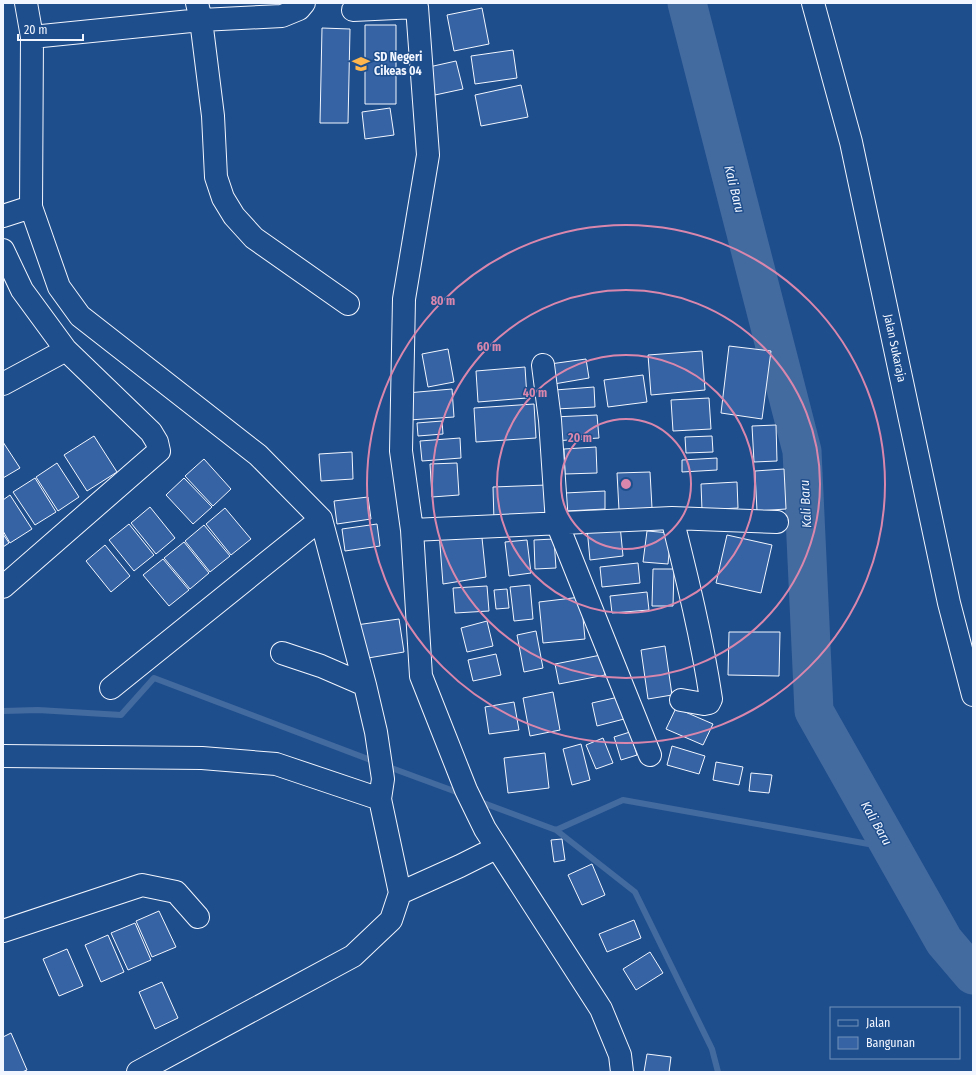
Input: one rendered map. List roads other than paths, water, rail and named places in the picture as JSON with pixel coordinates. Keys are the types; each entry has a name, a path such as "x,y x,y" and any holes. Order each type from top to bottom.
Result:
{"street":[{"path":"26,3 32,37 31,207 59,287 80,316 258,455 321,519 376,732 381,789 400,893 391,920 353,956 138,1072"},
{"path":"32,37 199,12 282,16 299,9 304,3"},
{"name":"Jalan Sukaraja","path":"813,3 851,142 949,603 973,695"},
{"path":"353,10 416,5 428,155 404,299 401,451 412,530 421,676 466,790 485,829 601,1009 620,1055 622,1072"},
{"path":"199,12 213,116 216,177 224,198 234,216 254,238 348,304"},
{"path":"3,216 31,207"},
{"path":"3,250 22,290 66,350 151,432 157,442 159,450 3,587"},
{"path":"3,384 66,350"},
{"path":"543,365 550,420 557,523 650,755"},
{"path":"412,530 672,518 777,522"},
{"path":"672,518 692,595 710,699 709,702 704,704 681,700"},
{"path":"111,688 321,519"},
{"path":"282,653 321,666 365,685"},
{"path":"3,756 202,758 276,764 381,789"},
{"path":"400,893 496,848"},
{"path":"3,931 142,885 176,892 198,917"}],"waterway":[{"name":"Kali Baru","path":"687,3 802,451 814,711 944,941 973,975"},
{"path":"3,711 38,710 121,715 154,678 376,762"},
{"path":"386,766 462,794"},
{"path":"478,801 556,830 623,800 891,848"},
{"path":"556,830 635,892 712,1049 718,1072"}],"place":[{"name":"SD Negeri Cikeas 04","path":"361,64"}]}
